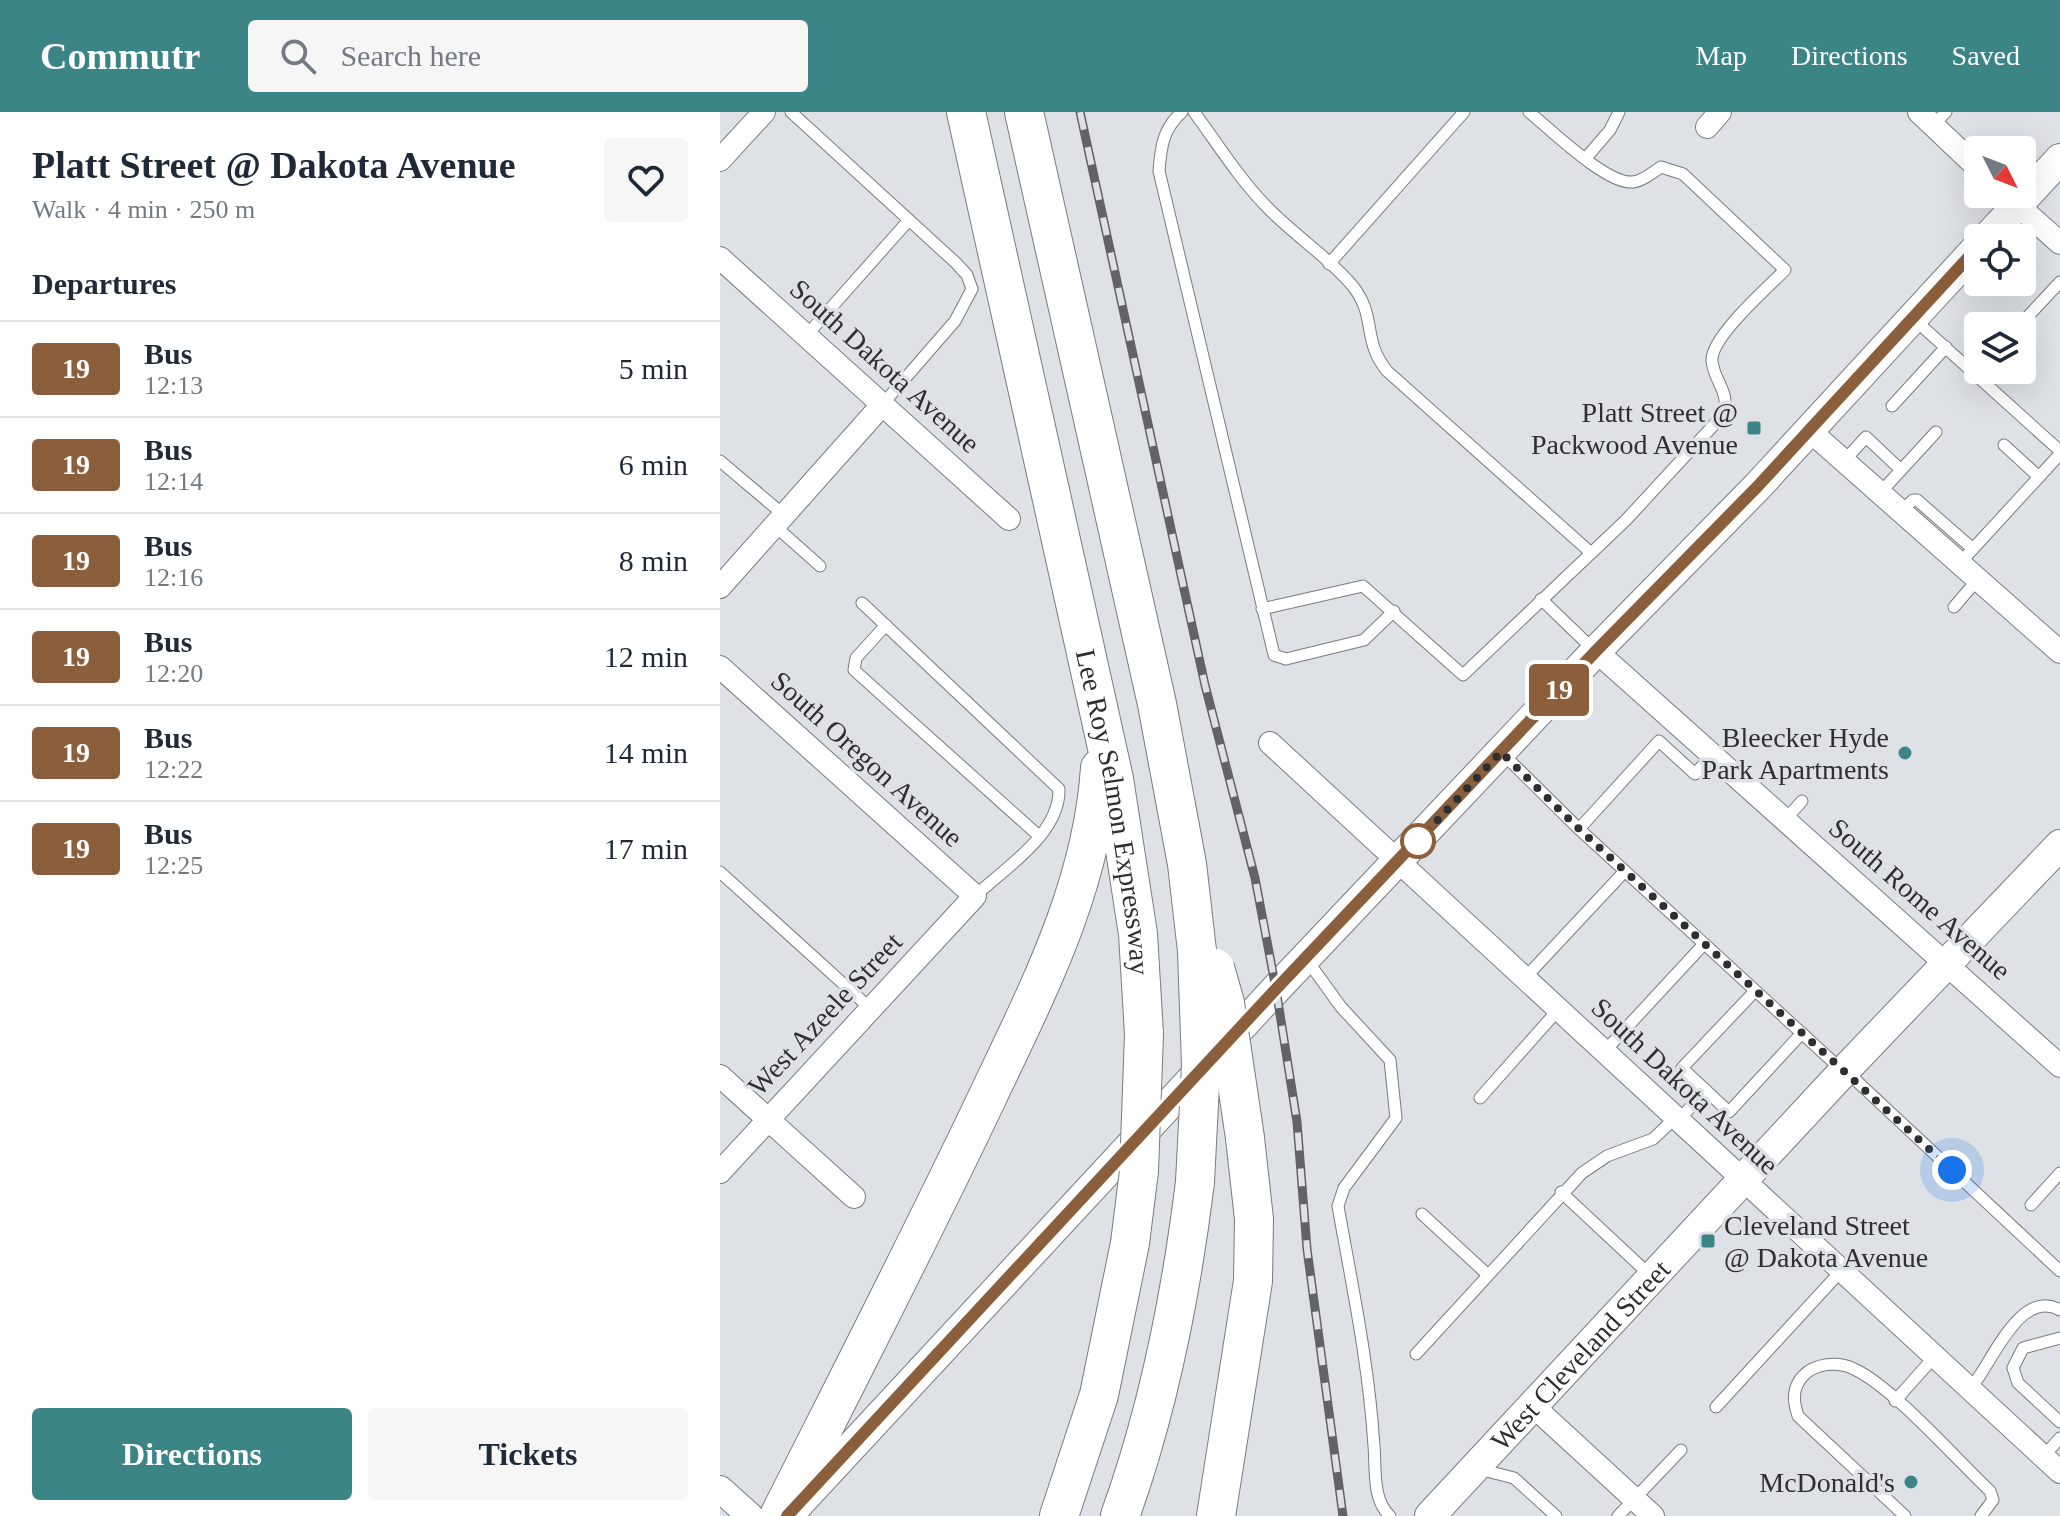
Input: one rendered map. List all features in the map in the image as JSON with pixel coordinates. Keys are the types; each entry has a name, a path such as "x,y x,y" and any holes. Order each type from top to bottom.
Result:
{"highway":[{"name":"Lee Roy Selmon Expressway","path":"966,112 1103,730 1133,890 1144,1034 1139,1171 1130,1243 1099,1395 1059,1516"},
{"name":"Lee Roy Selmon Expressway","path":"1024,112 1157,704 1199,936 1201,1065 1195,1182 1168,1350 1152,1419 1120,1516"},
{"path":"779,1516 951,1173 1058,946 1075,900 1089,843 1099,786 1103,730"},
{"path":"1199,936 1225,1003 1254,1219 1253,1281 1216,1516"}],"main road":[{"path":"2036,179 2060,159"},
{"path":"787,1516 1305,959 1596,651 1810,431 1964,262"},
{"name":"West Cleveland Street","path":"1430,1516 1945,963 2058,851"}],"street":[{"path":"720,160 764,112"},
{"path":"1933,116 1964,152"},
{"path":"2020,208 2060,243"},
{"name":"South Dakota Avenue","path":"720,258 1009,519"},
{"path":"720,587 882,405"},
{"path":"1810,431 1901,511 1967,556 1978,579 2060,652"},
{"name":"South Rome Avenue","path":"1596,651 1945,963 2057,1057"},
{"name":"South Oregon Avenue","path":"720,667 975,896"},
{"name":"South Dakota Avenue","path":"1270,743 2052,1464"},
{"name":"West Azeele Street","path":"720,1172 975,896"},
{"path":"720,1076 854,1197"},
{"path":"1532,1405 1653,1516"},
{"path":"723,1499 750,1516"}],"lane":[{"path":"791,112 967,275 972,289 955,321 882,405"},
{"path":"1182,112 1169,124 1161,143 1159,171 1274,655 1286,659 1364,640 1394,611"},
{"path":"1194,112 1264,205 1329,264 1364,302 1371,318 1369,340 1374,356 1387,371 1590,552"},
{"path":"1329,264 1464,112"},
{"path":"1262,609 1356,585 1369,589 1463,675 1719,422 1726,399 1713,367 1715,347 1785,270 1683,174 1661,167 1633,182 1620,180 1586,158 1529,112"},
{"path":"1586,158 1610,130 1619,112"},
{"path":"806,336 909,220"},
{"path":"2032,312 2060,282"},
{"path":"1912,318 1964,362"},
{"path":"1892,406 1946,347"},
{"path":"1967,556 2060,453 1989,384"},
{"path":"1880,493 1936,432"},
{"path":"1844,461 1866,437 1901,470"},
{"path":"2004,445 2039,477"},
{"path":"720,461 820,566"},
{"path":"1954,607 1978,579"},
{"path":"1541,599 1596,651"},
{"path":"862,603 1059,789 1057,809 1039,836 975,896"},
{"path":"886,625 856,658 854,670 1039,836"},
{"path":"1579,829 1659,741 1695,774 1712,755"},
{"path":"1501,752 1579,829 2060,1271"},
{"path":"1785,820 1802,801"},
{"path":"1524,979 1625,871"},
{"path":"720,872 871,1009"},
{"path":"1604,1052 1704,944"},
{"path":"1305,959 1341,1007 1390,1060 1396,1118 1344,1188 1338,1206 1370,1391 1377,1489 1382,1509 1390,1516"},
{"path":"1755,991 1682,1068 1729,1112 1802,1033"},
{"path":"1480,1098 1558,1010"},
{"path":"1416,1354 1561,1192 1607,1156 1653,1139 1706,1090"},
{"path":"2031,1205 2060,1173"},
{"path":"1561,1192 1652,1278"},
{"path":"1422,1214 1488,1275"},
{"path":"1716,1407 1841,1271"},
{"path":"1970,1389 1983,1373 1993,1349 2032,1308 2044,1305 2060,1310"},
{"path":"2060,1338 2023,1348 2013,1368 2018,1383 2060,1422"},
{"path":"1895,1401 1935,1356"},
{"path":"1905,1516 1798,1416 1793,1401 1796,1386 1811,1369 1839,1363 1873,1380 1990,1491 1993,1500 1981,1516"},
{"path":"2052,1464 2060,1438"},
{"path":"1618,1516 1681,1450"},
{"path":"1474,1468 1514,1478 1556,1516"}],"railway":[{"path":"1080,112 1205,685 1255,878 1276,989 1297,1122 1307,1249 1343,1516"}],"bus line":[{"name":"19","path":"787,1516 1276,989 1596,651 1757,487 1964,262"}],"place":[{"name":"Platt Street @ Packwood Avenue","path":"1754,428"},
{"name":"Bleecker Hyde Park Apartments","path":"1905,753"},
{"name":"Cleveland Street @ Dakota Avenue","path":"1708,1241"},
{"name":"McDonald's","path":"1911,1482"}],"route":[{"path":"1418,841 1501,752 1579,829 1952,1170"}]}
